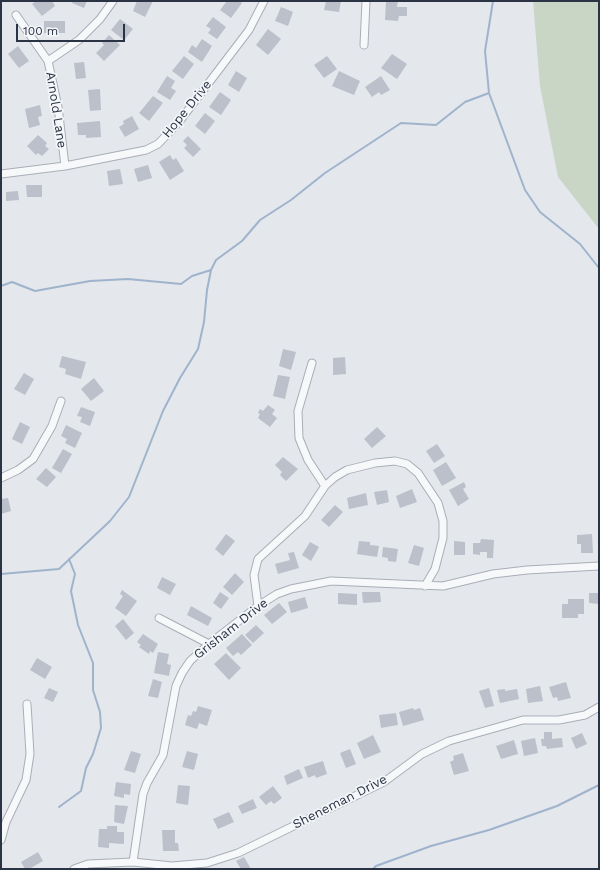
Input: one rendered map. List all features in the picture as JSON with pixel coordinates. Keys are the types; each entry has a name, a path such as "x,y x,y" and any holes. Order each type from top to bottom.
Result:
{"street":[{"path":"48,60 79,40 100,19 112,1"},
{"name":"Hope Drive","path":"1,174 65,166 146,150 158,144 179,122 249,30 264,1"},
{"path":"364,45 366,1"},
{"name":"Arnold Lane","path":"16,15 48,60 58,107 65,166"},
{"path":"312,363 298,411 299,438 308,460 325,486"},
{"path":"1,478 18,470 33,459 52,426 61,401"},
{"path":"258,606 254,575 258,559 305,516 325,486 335,476 347,470 375,463 395,461 407,464 418,473 438,503 443,521 443,538 435,569 425,586"},
{"name":"Grisham Drive","path":"133,862 142,794 163,755 176,686 182,673 190,661 209,644 258,606 277,594 290,589 331,581 443,586 493,574 527,570 599,566"},
{"path":"159,618 209,644"},
{"path":"1,840 6,822 26,780 30,754 27,704"},
{"name":"Sheneman Drive","path":"74,869 88,864 133,862 172,866 207,862 238,852 384,782 422,754 449,741 523,720 559,720 585,715 599,707"}],"green space":[{"path":"533,1 599,1 599,229 558,177 540,86"}],"building":[{"path":"36,1 52,1 55,6 42,16 32,4"},
{"path":"73,1 87,1 84,8 72,3"},
{"path":"137,1 153,1 145,17 133,11"},
{"path":"227,1 239,1 242,3 231,18 220,10"},
{"path":"326,1 341,1 339,12 324,10"},
{"path":"386,1 398,1 397,7 407,7 407,16 399,16 398,21 385,20"},
{"path":"281,7 293,12 288,26 275,21"},
{"path":"213,17 226,27 217,39 208,33 211,29 206,26"},
{"path":"120,19 133,29 124,40 111,30"},
{"path":"44,21 65,21 65,33 44,33"},
{"path":"268,29 281,39 268,55 256,45"},
{"path":"109,35 120,45 104,61 96,53 104,45 102,43"},
{"path":"202,39 212,46 202,62 188,52 192,45 196,48"},
{"path":"18,46 29,61 19,68 8,54"},
{"path":"392,54 407,64 397,79 381,68"},
{"path":"184,56 194,64 183,79 172,71"},
{"path":"327,56 337,69 324,78 314,65"},
{"path":"84,62 86,78 76,79 74,63"},
{"path":"236,71 247,78 239,92 228,85"},
{"path":"339,71 360,81 354,95 332,86"},
{"path":"167,76 175,81 171,88 176,91 170,100 157,92"},
{"path":"381,76 390,90 381,95 379,92 372,97 365,87"},
{"path":"100,89 101,110 90,111 88,90"},
{"path":"220,92 231,100 221,115 209,107"},
{"path":"153,96 163,103 149,121 139,113"},
{"path":"40,105 42,116 38,117 40,125 29,128 25,109"},
{"path":"205,113 215,121 205,134 195,126"},
{"path":"132,116 139,129 125,137 119,127 124,124 123,121"},
{"path":"100,121 101,137 86,138 86,135 78,135 77,123"},
{"path":"38,135 47,143 45,146 49,149 42,156 38,153 36,155 27,146"},
{"path":"188,136 201,149 193,157 184,148 187,145 183,141"},
{"path":"170,155 173,160 176,158 184,171 170,180 159,162"},
{"path":"148,165 152,178 138,182 134,169"},
{"path":"120,169 123,184 109,186 107,171"},
{"path":"26,185 42,185 42,197 27,197"},
{"path":"18,191 19,200 6,201 6,192"},
{"path":"283,349 296,352 291,370 279,366"},
{"path":"62,356 86,362 81,379 65,374 66,369 59,367"},
{"path":"345,357 346,374 333,375 333,358"},
{"path":"24,373 34,379 25,395 14,389"},
{"path":"278,375 290,377 285,399 273,396"},
{"path":"94,378 104,391 91,401 81,389"},
{"path":"268,405 275,410 272,414 277,418 270,427 258,418 260,409 263,411"},
{"path":"81,407 95,412 90,426 80,422 82,417 77,416"},
{"path":"20,422 30,427 22,444 12,439"},
{"path":"66,425 82,433 75,448 65,443 67,439 61,436"},
{"path":"377,427 386,436 372,448 364,439"},
{"path":"437,444 445,456 434,463 426,451"},
{"path":"63,449 72,454 61,473 52,468"},
{"path":"283,457 298,469 286,481 280,475 282,472 275,465"},
{"path":"446,462 456,478 442,486 433,470"},
{"path":"46,468 56,477 47,487 36,479"},
{"path":"464,482 466,487 463,489 469,499 458,506 449,490"},
{"path":"412,489 417,502 400,508 396,496"},
{"path":"387,490 389,502 377,505 374,492"},
{"path":"366,493 368,505 349,509 347,498"},
{"path":"8,498 11,511 1,514 1,499"},
{"path":"335,505 343,512 329,527 321,520"},
{"path":"226,534 235,541 223,556 215,549"},
{"path":"592,534 593,553 581,553 581,544 577,544 577,535"},
{"path":"481,539 494,540 493,558 487,558 487,552 480,552 480,555 473,554 473,543 480,543"},
{"path":"359,541 370,542 370,545 379,546 377,557 357,554"},
{"path":"454,541 465,542 465,555 454,555"},
{"path":"310,542 319,547 311,561 302,555"},
{"path":"414,545 424,548 419,566 408,563"},
{"path":"383,547 398,549 396,562 388,561 388,558 382,557"},
{"path":"294,552 299,568 278,574 275,564 290,560 288,553"},
{"path":"235,573 244,582 232,595 223,587"},
{"path":"162,577 176,584 170,595 157,588"},
{"path":"122,590 137,601 126,616 115,608 123,596 120,594"},
{"path":"220,592 229,598 221,609 213,603"},
{"path":"362,592 380,592 381,602 363,603"},
{"path":"338,593 357,594 357,605 338,604"},
{"path":"589,593 599,593 599,604 589,603"},
{"path":"305,597 308,608 291,613 288,602"},
{"path":"568,599 584,599 584,614 578,614 578,618 562,618 562,604 568,604"},
{"path":"279,603 287,612 272,624 264,615"},
{"path":"191,606 212,618 208,626 187,615"},
{"path":"123,619 134,633 126,640 115,626"},
{"path":"256,625 264,633 253,643 245,635"},
{"path":"143,634 158,644 153,653 150,651 149,654 139,647 141,645 137,642"},
{"path":"242,634 252,645 241,655 238,652 233,656 226,648"},
{"path":"158,652 169,654 167,664 171,665 169,676 154,673"},
{"path":"226,653 241,668 229,680 214,664"},
{"path":"37,658 52,667 45,679 30,670"},
{"path":"153,679 162,682 158,698 148,696"},
{"path":"566,682 571,698 558,701 557,697 553,698 549,687"},
{"path":"540,686 543,701 528,703 526,689"},
{"path":"49,688 58,692 53,702 44,698"},
{"path":"489,688 494,706 485,708 479,691"},
{"path":"505,689 505,691 517,689 519,699 500,703 497,690"},
{"path":"198,706 212,710 207,726 199,723 197,729 185,725 188,715 191,716 193,711 196,712"},
{"path":"413,708 414,710 420,708 424,720 403,726 399,712"},
{"path":"396,713 398,725 381,728 379,715"},
{"path":"544,732 552,732 552,739 562,738 563,747 547,749 546,746 542,746 541,739 544,739"},
{"path":"582,733 587,744 576,749 571,738"},
{"path":"373,735 381,752 364,759 357,743"},
{"path":"535,738 538,753 524,756 521,741"},
{"path":"514,740 518,754 501,759 496,746"},
{"path":"350,749 356,764 346,768 340,753"},
{"path":"131,751 141,754 135,773 124,770"},
{"path":"187,751 198,754 194,770 182,767"},
{"path":"463,753 469,771 454,775 450,762 454,760 453,756"},
{"path":"323,761 327,774 316,778 315,775 308,778 304,767"},
{"path":"299,769 303,778 287,785 284,776"},
{"path":"116,782 131,784 130,795 124,794 124,798 114,796"},
{"path":"178,785 190,786 188,805 176,803"},
{"path":"273,786 282,798 274,804 271,801 266,805 259,797"},
{"path":"253,799 257,808 242,814 238,806"},
{"path":"115,805 128,806 124,824 114,822"},
{"path":"229,812 234,822 218,829 213,819"},
{"path":"107,826 117,826 117,832 124,832 124,844 109,843 109,848 98,847 99,829 107,829"},
{"path":"162,830 175,830 175,843 178,843 179,851 163,851"},
{"path":"38,852 43,861 29,869 25,869 21,862"},
{"path":"244,857 251,869 241,869 236,861"}],"waterway":[{"path":"493,1 485,51 489,93 525,190 540,212 580,244 599,268"},
{"path":"1,574 59,569 110,521 129,497 163,411 180,378 198,349 204,322 207,290 211,270 216,260 242,241 260,220 291,200 325,173 401,123 436,125 465,102 489,93"},
{"path":"1,286 12,282 35,291 90,281 128,279 181,284 192,276 211,270"},
{"path":"59,807 81,791 86,768 93,754 101,728 100,712 93,690 93,663 78,625 71,591 75,574 69,559"},
{"path":"373,869 376,866 431,846 489,830 557,806 599,785"}]}
